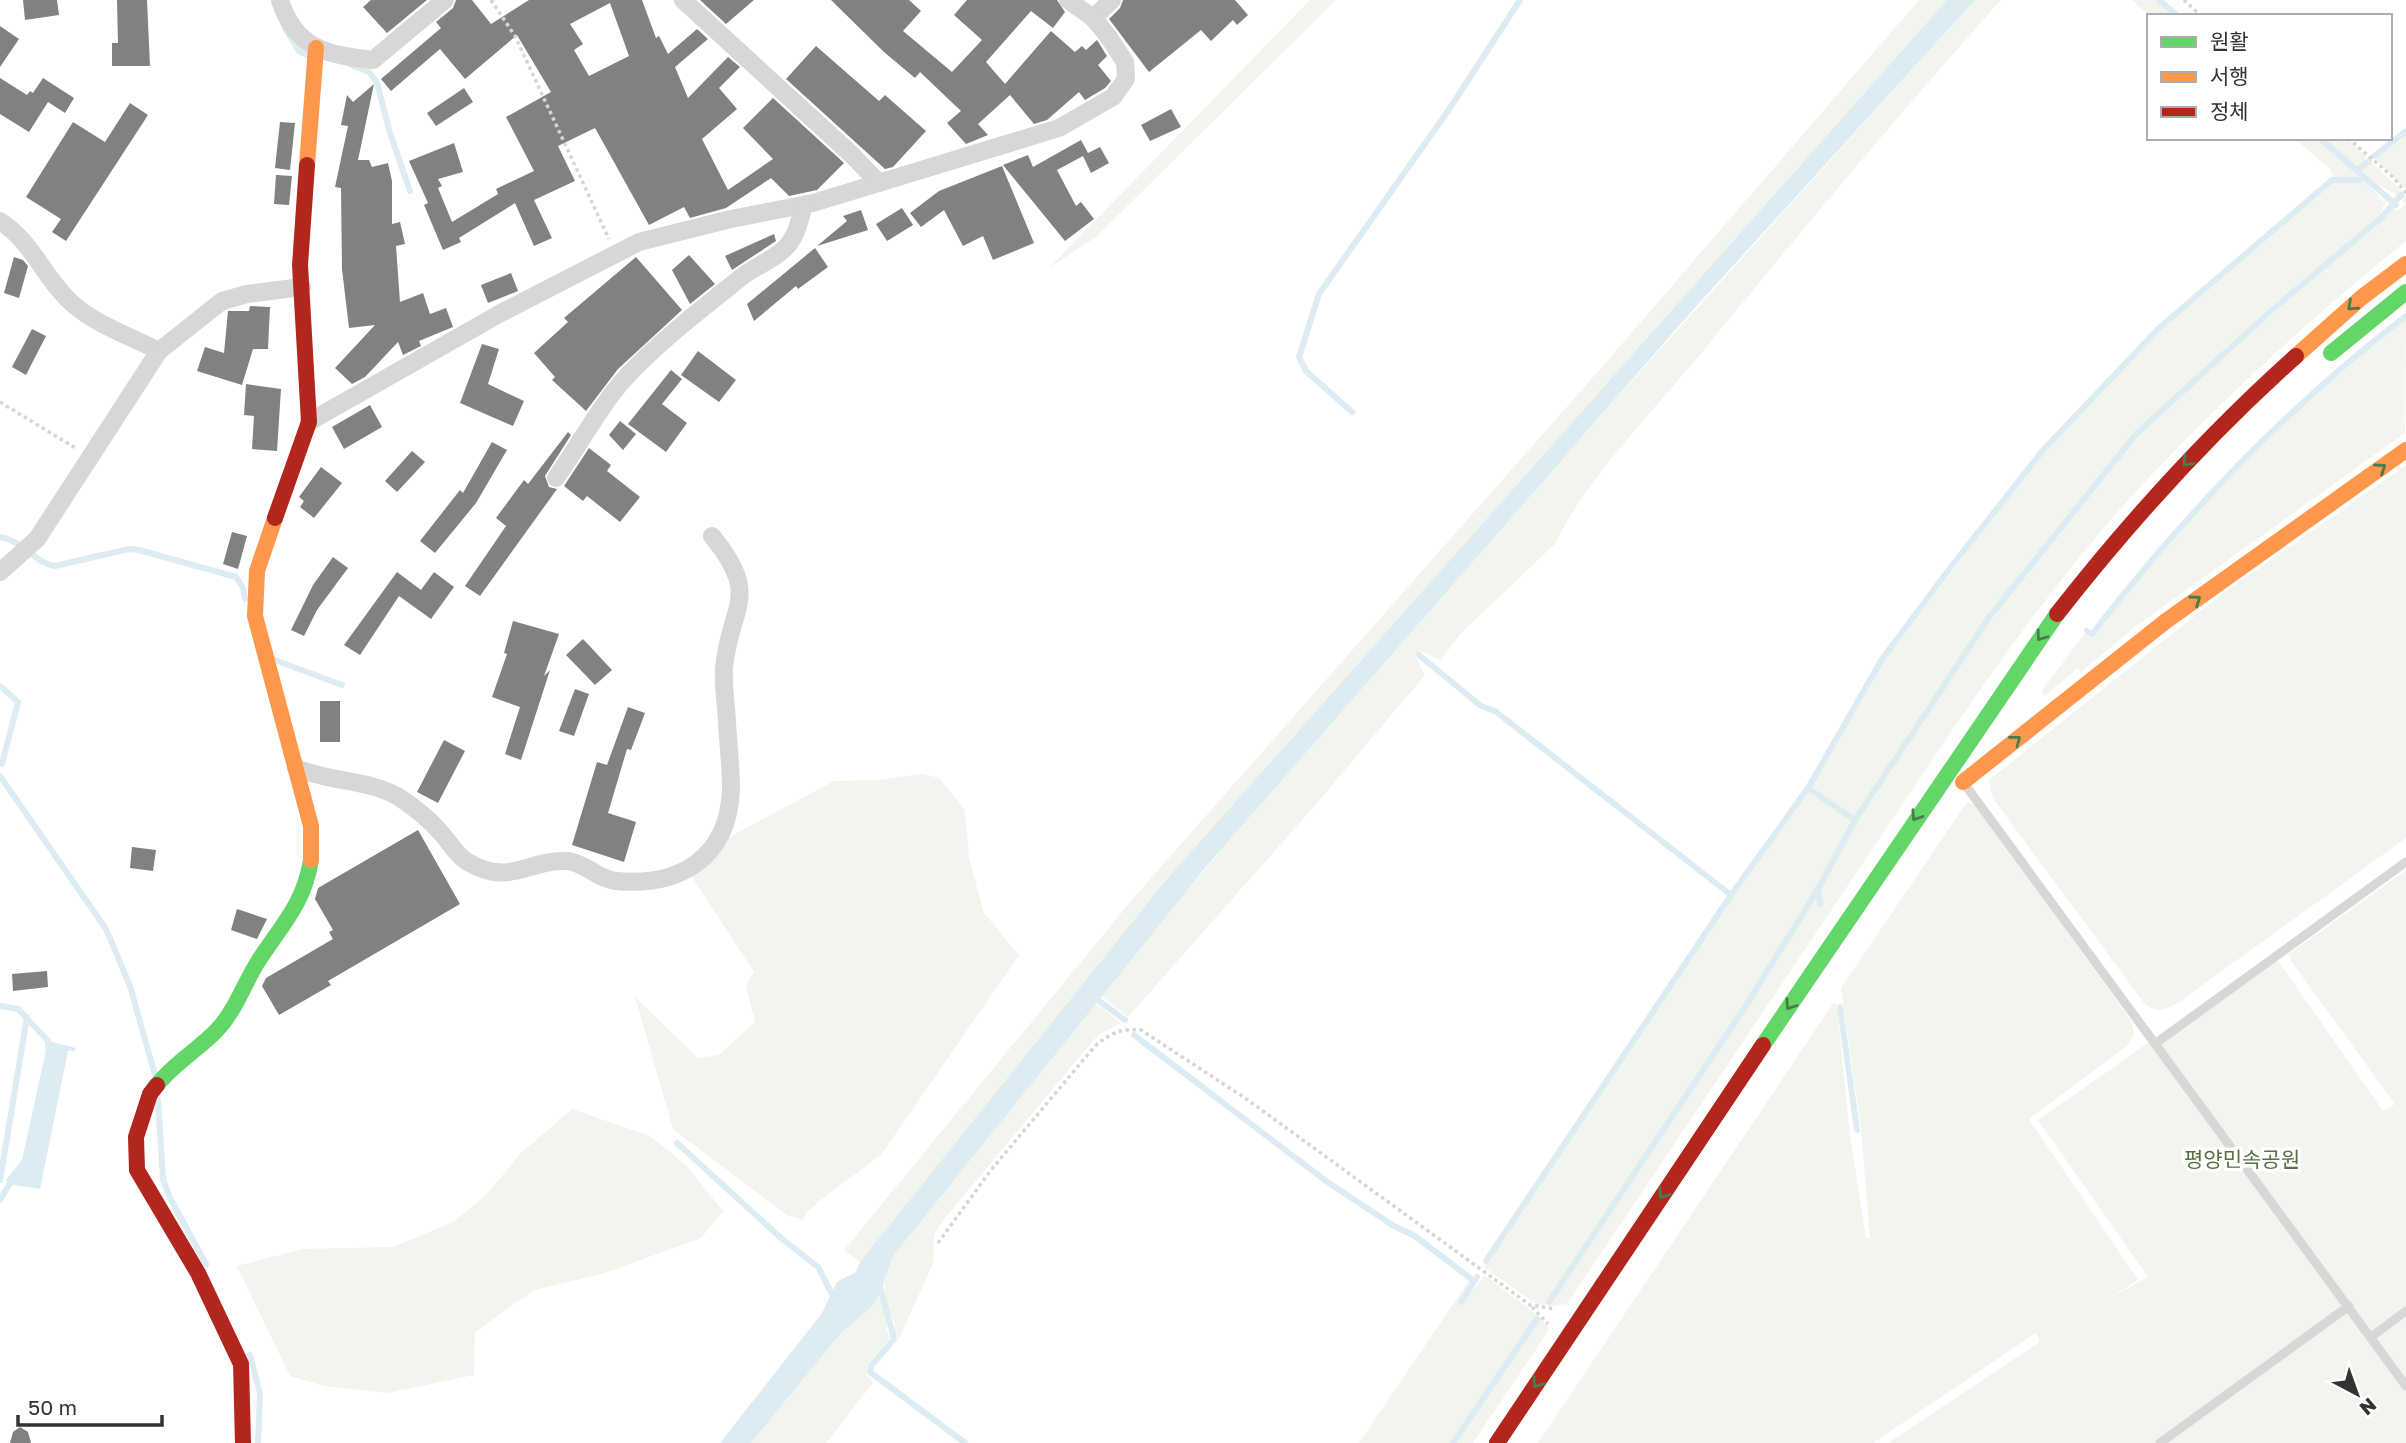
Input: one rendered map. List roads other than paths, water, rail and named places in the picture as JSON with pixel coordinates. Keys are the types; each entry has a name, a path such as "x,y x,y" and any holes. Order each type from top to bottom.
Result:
{"main road":[{"path":"243,1443 241,1364 198,1273 138,1170 136,1137 150,1094 172,1066 223,1023 235,1006 259,960 280,934 297,905 311,863 311,826 264,657 254,594 257,571 309,422 302,287 306,173 316,48"},
{"path":"1497,1443 2041,635 2107,550 2254,394 2361,298 2406,264"},
{"path":"2322,360 2406,292"},
{"path":"2130,551 2180,492 2272,402"},
{"path":"1959,787 2166,621 2406,450"},
{"path":"1959,787 1994,738"}],"street":[{"path":"277,1 305,42 339,56 373,60 445,0"},
{"path":"683,0 852,155 878,183"},
{"path":"309,422 614,252 652,238 804,205 1059,128 1114,97 1126,79 1125,62 1093,18 1068,0"},
{"path":"1093,18 1112,0"},
{"path":"556,478 585,437 604,402 628,375 695,314 757,266 781,252 798,226 804,205"},
{"path":"0,221 19,232 51,280 75,306 159,351"},
{"path":"0,572 37,539 159,351 222,301 247,294 302,287"},
{"path":"296,768 317,776 353,780 396,796 439,831 464,860 484,869 508,875 569,861 614,881 648,881 687,872 720,839 731,792 724,668 739,611 741,590 731,558 712,536"}],"lane":[{"path":"1959,787 2156,1043 2406,1386"},
{"path":"2156,1043 2406,862"},
{"path":"2160,1443 2348,1306"},
{"path":"2371,1337 2406,1311"}],"waterway":[{"path":"1352,412 1306,371 1299,357 1319,294 1450,108 1520,0"},
{"path":"2159,0 2176,14"},
{"path":"285,28 299,51 309,56"},
{"path":"351,65 369,72 377,83 390,133 410,191"},
{"path":"2374,156 2406,131"},
{"path":"2322,140 2396,205"},
{"path":"2357,170 2369,161"},
{"path":"1486,1261 1731,895 1808,788 1882,659 2044,449 2159,328 2332,180 2359,180 2364,177"},
{"path":"1549,1302 1747,1004 1818,889 1855,820 1990,616 2137,433 2274,308 2380,219 2401,195"},
{"path":"2087,631 2092,634 2163,547 2239,464 2320,387 2406,316"},
{"path":"0,537 17,543 42,561 55,566 129,549 139,550 236,577 243,588 245,599"},
{"path":"1419,655 1481,706 1495,711 1731,895"},
{"path":"272,659 342,685"},
{"path":"0,686 18,702 2,764"},
{"path":"0,776 106,929 130,986 155,1075"},
{"path":"1808,788 1855,820"},
{"path":"1818,889 1820,904"},
{"path":"1091,995 1125,1020"},
{"path":"0,1006 18,1009 48,1041 48,1047"},
{"path":"1840,1007 1857,1130"},
{"path":"0,1180 27,1017"},
{"path":"1134,1035 1326,1181 1394,1226 1415,1236 1474,1281"},
{"path":"158,1100 163,1179 170,1198 206,1264"},
{"path":"677,1143 781,1238 818,1267 835,1300"},
{"path":"0,1200 13,1178"},
{"path":"1461,1302 1477,1277"},
{"path":"879,1283 894,1339 871,1366 870,1372 965,1443"},
{"path":"1453,1443 1537,1319"},
{"path":"250,1355 260,1394 258,1443"}],"park label":[{"name":"평양민속공원","path":"2242,1160"}]}
